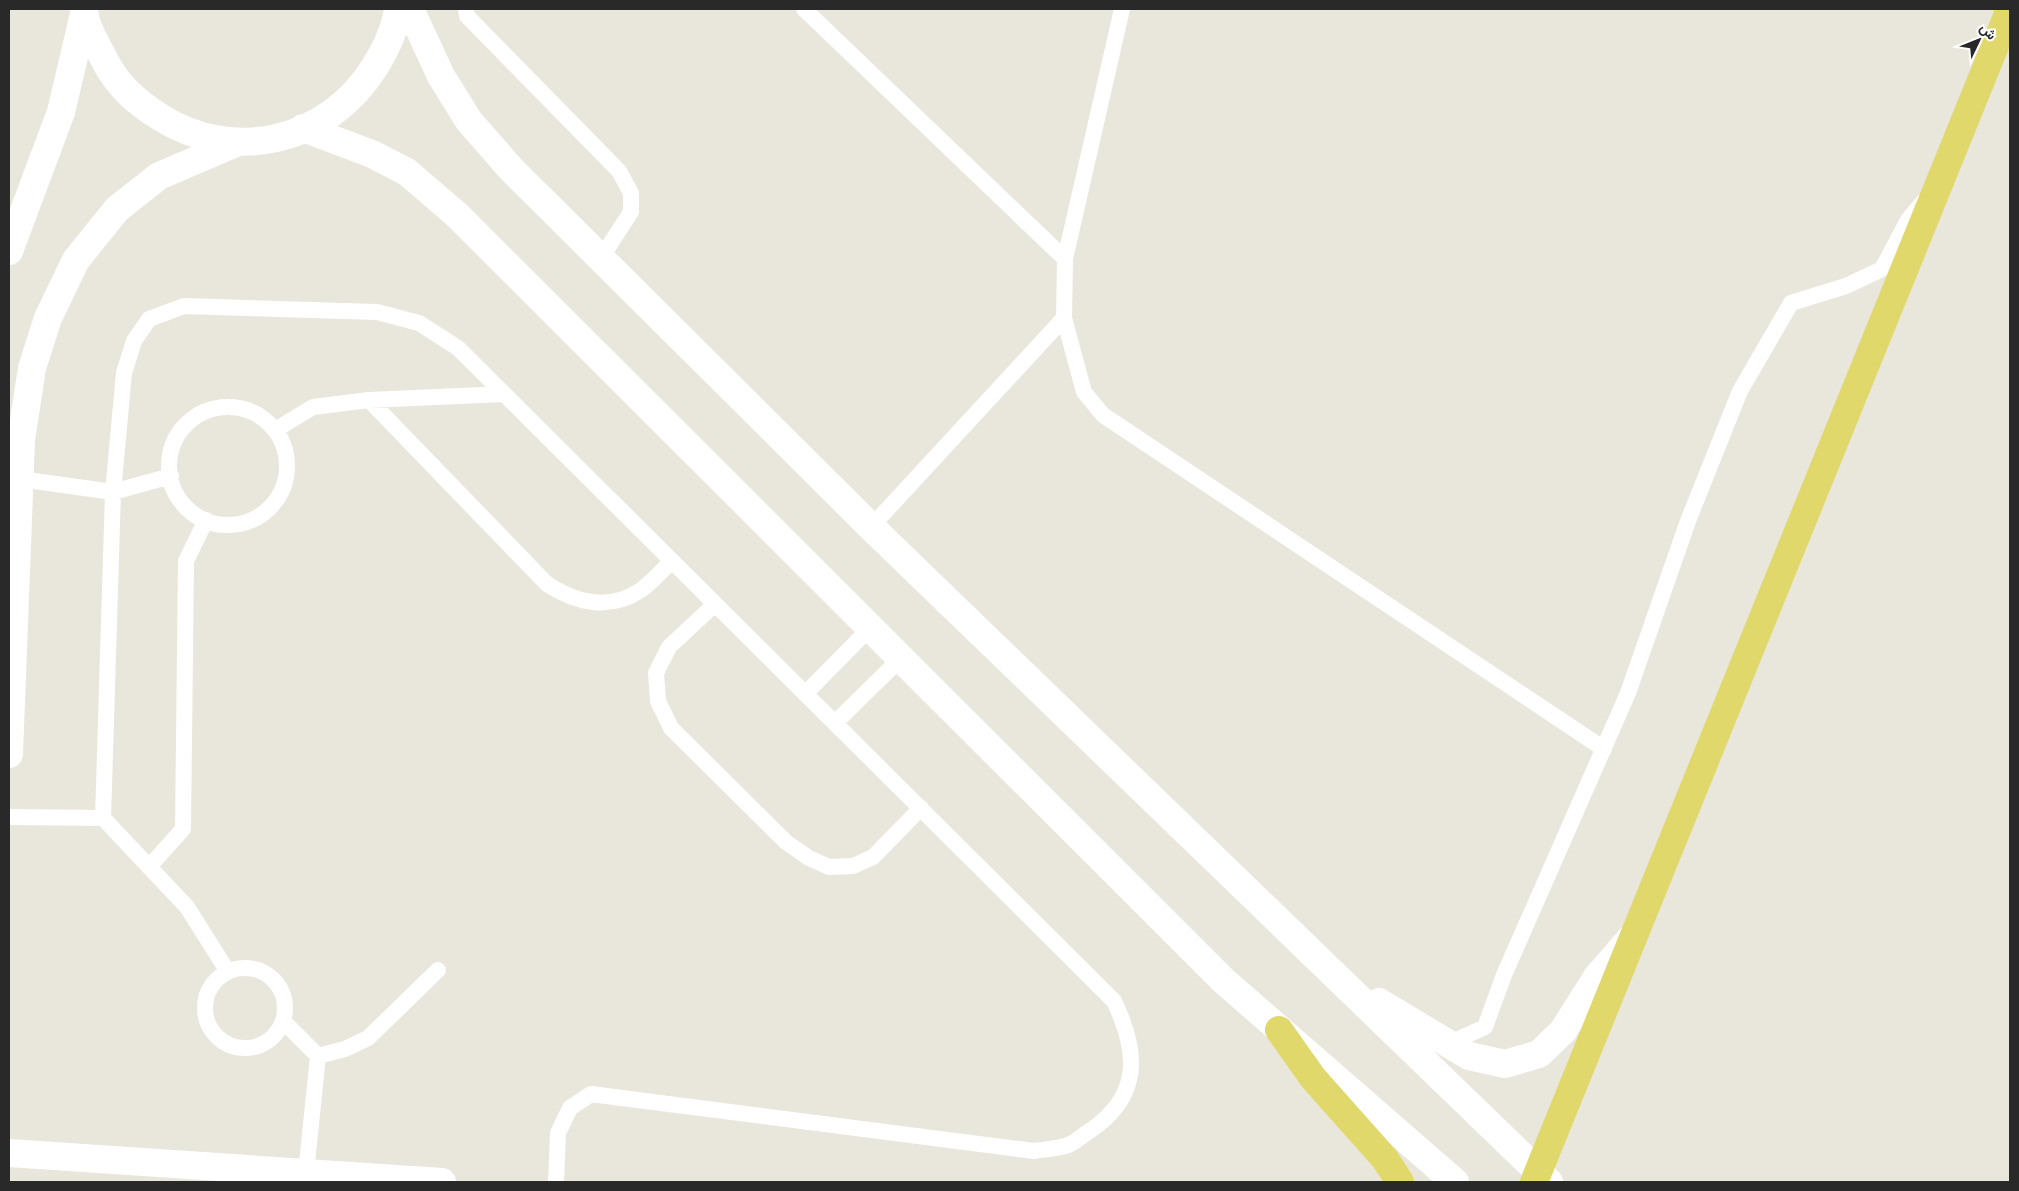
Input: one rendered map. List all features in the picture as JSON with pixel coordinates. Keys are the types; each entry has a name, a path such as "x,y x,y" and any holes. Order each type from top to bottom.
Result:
{"main road":[{"path":"1540,1178 1631,938 2010,9"},
{"path":"1279,1030 1313,1078 1385,1159 1400,1182"}],"street":[{"path":"84,12 96,44 114,77 138,104 198,137 236,143 274,140 303,128 337,110 362,87 382,55 395,26 398,9"},
{"path":"410,9 440,76 469,121 511,169 871,528 1333,974 1540,1178"},
{"path":"9,251 61,112 84,12"},
{"path":"303,128 372,154 407,172 457,215 1224,981 1455,1182"},
{"path":"9,754 21,440 32,368 48,318 76,260 117,209 159,176 236,143"},
{"path":"1333,974 1469,1056 1506,1064 1539,1054 1563,1031 1597,977 1631,938"},
{"path":"9,1153 442,1182"}],"lane":[{"path":"466,9 468,16 619,171 631,193 631,212 601,258"},
{"path":"804,9 1065,259"},
{"path":"1122,9 1065,259 1064,318 1084,392 1103,415 1604,749"},
{"path":"1448,1044 1485,1027 1504,975 1628,693 1688,521 1740,391 1791,303 1846,286 1882,269 1908,220 1942,177"},
{"path":"228,972 187,907 103,818 113,492 124,372 134,340 149,319 184,306 377,312 419,323 458,348 1114,1001 1126,1026 1132,1061 1124,1098 1098,1124 1069,1145 1034,1151 591,1094 570,1108 558,1133 556,1182"},
{"path":"871,528 1064,318"},
{"path":"275,430 313,407 369,400 504,394"},
{"path":"369,400 547,584 566,596 590,603 615,602 640,590 672,560"},
{"path":"223,407 243,409 260,416 275,430 284,447 288,466 285,485 276,502 262,515 243,524 224,524 206,520 185,504 176,494 170,476 170,457 176,438 188,422 204,412 223,407"},
{"path":"20,479 113,492 170,476"},
{"path":"149,867 183,830 186,561 206,520"},
{"path":"715,604 669,647 656,673 658,701 672,728 786,842 808,858 829,867 853,866 874,857 921,808"},
{"path":"805,694 870,628"},
{"path":"835,723 901,658"},
{"path":"9,817 103,818"},
{"path":"241,968 254,969 267,974 277,983 284,995 286,1008 283,1022 272,1037 255,1048 243,1049 229,1046 218,1038 205,1015 205,1002 210,988 218,978 228,972 241,968"},
{"path":"318,1056 345,1049 368,1038 438,970"},
{"path":"283,1022 318,1056"},
{"path":"306,1173 318,1056"}]}
